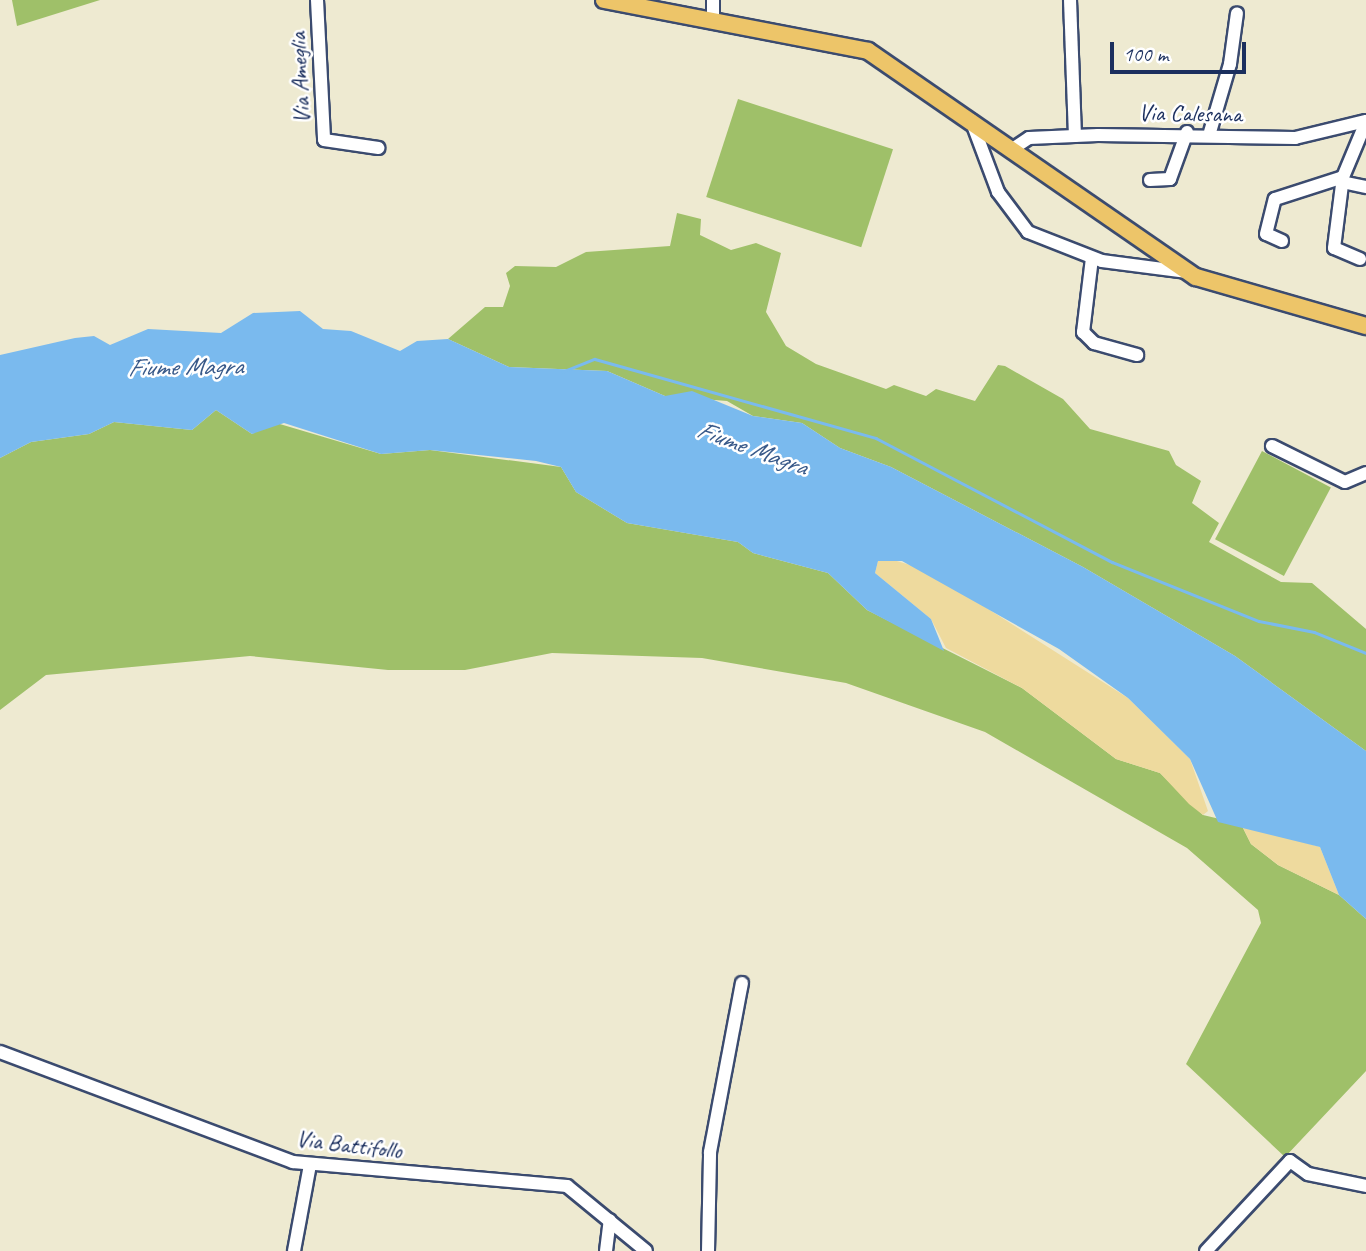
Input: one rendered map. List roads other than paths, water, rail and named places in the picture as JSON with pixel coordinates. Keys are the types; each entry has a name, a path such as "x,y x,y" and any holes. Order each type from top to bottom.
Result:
{"main road":[{"path":"604,0 868,51 971,117 1187,272 1366,326"}],"street":[{"name":"Via Ameglia","path":"317,0 324,140 378,148"},
{"path":"713,0 713,22"},
{"path":"1070,0 1074,136"},
{"path":"1210,132 1230,64 1237,13"},
{"path":"971,117 1013,220 1028,232 1092,258 1187,272"},
{"path":"1360,260 1334,248 1343,180 1366,121"},
{"name":"Via Calesana","path":"1014,148 1029,138 1074,136 1210,132 1296,138 1366,121"},
{"path":"1150,180 1170,179 1187,132"},
{"path":"1282,241 1266,234 1275,199 1343,180 1366,187"},
{"path":"1092,258 1083,332 1094,343 1137,355"},
{"path":"1272,446 1345,482 1366,473"},
{"path":"708,1251 710,1152 742,983"},
{"name":"Via Battifollo","path":"0,1052 144,1111 310,1165 506,1184 540,1180 567,1186 646,1251"},
{"path":"1206,1251 1290,1161 1308,1174 1366,1186"},
{"path":"294,1251 310,1165"},
{"path":"606,1251 610,1220"}],"water":[{"name":"Fiume Magra","path":"300,311 323,329 351,331 400,351 417,341 448,339 509,367 607,371 665,396 692,391 753,416 802,423 840,448 891,467 1083,567 1235,656 1366,751 1366,919 1339,895 1320,847 1218,822 1190,759 1128,698 1059,649 902,561 878,561 875,573 931,619 944,651 867,610 828,573 753,553 738,542 627,523 576,492 561,467 536,461 430,450 381,454 284,423 252,434 216,410 192,430 114,422 89,434 31,442 0,458 0,355 94,336 110,345 148,329 221,333 253,313"}],"waterway":[{"path":"562,372 595,359 876,438 1112,562 1259,621 1314,632 1366,653"}]}
